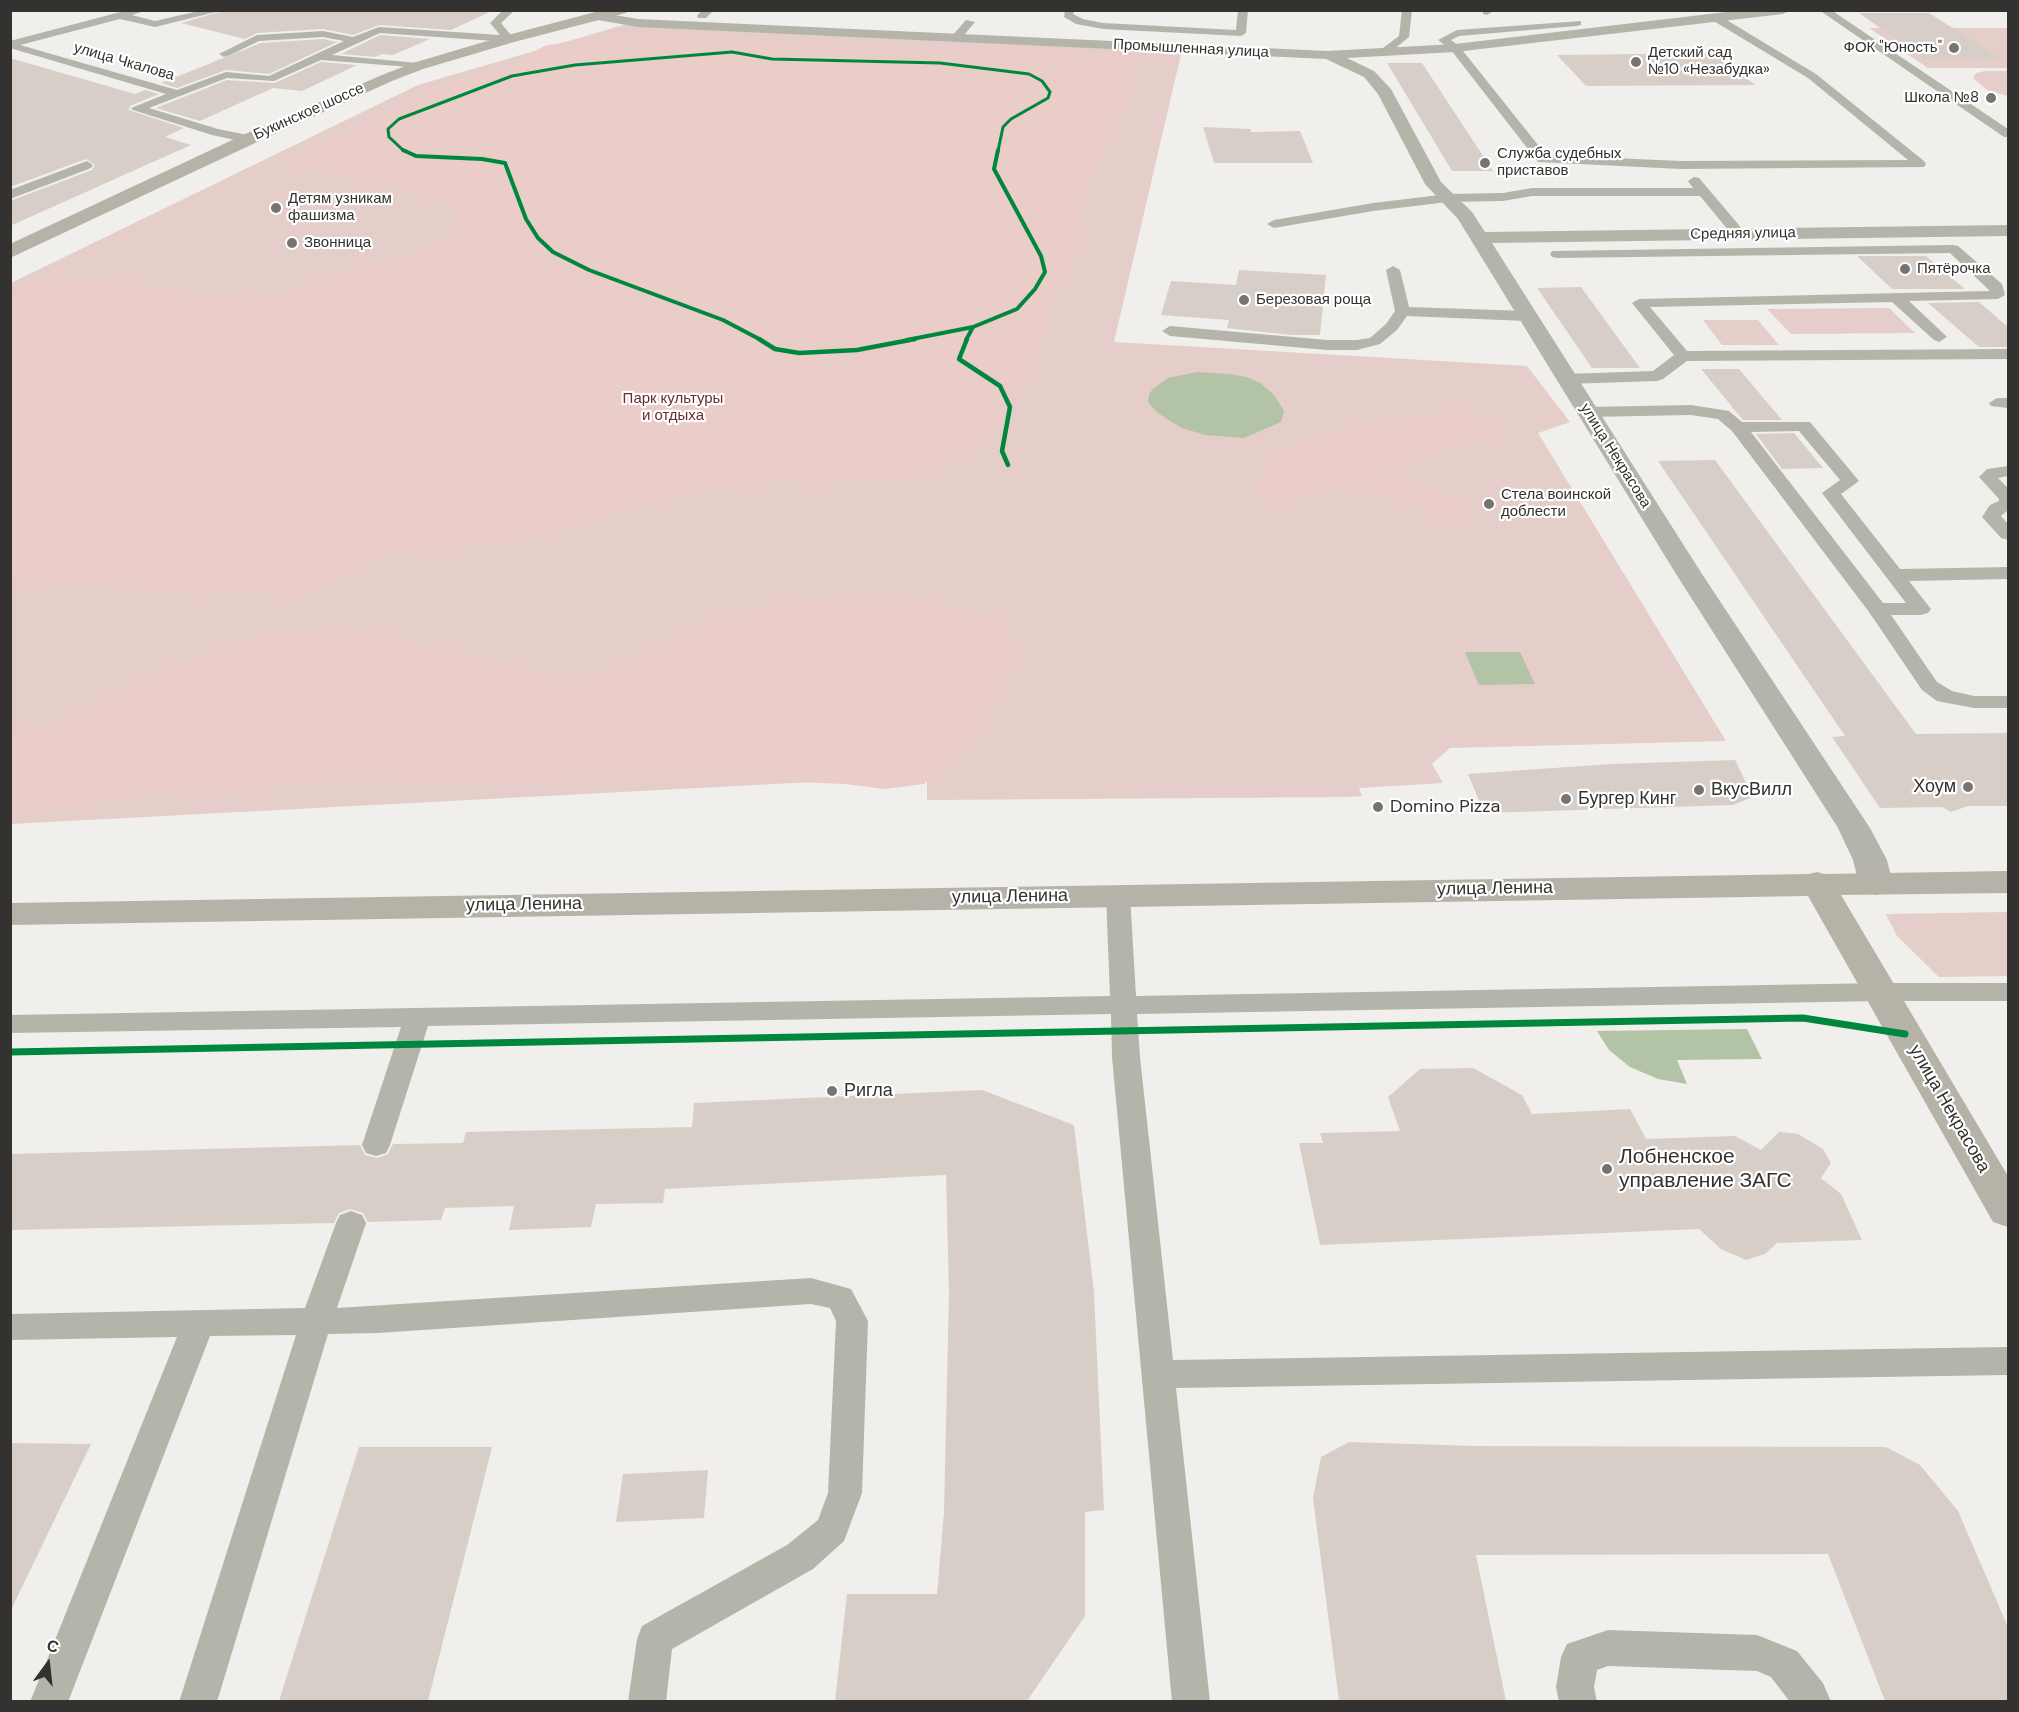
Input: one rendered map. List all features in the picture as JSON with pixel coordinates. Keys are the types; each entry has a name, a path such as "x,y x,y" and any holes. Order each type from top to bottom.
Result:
{"street":[{"name":"Букинское шоссе","path":"10,252 249,139 418,66 509,39 621,10"},
{"name":"Промышленная улица","path":"598,16 638,23 1327,55 1455,48 1714,15 1782,10"},
{"name":"улица Некрасова","path":"1327,55 1369,74 1377,81 1434,184 1465,216 1689,574 1854,828 1870,860 1876,884"},
{"name":"Средняя улица","path":"1478,238 2008,230"},
{"name":"улица Ленина","path":"10,914 1817,883 2008,882"},
{"name":"улица Некрасова","path":"1817,883 2008,1211"}],"lane":[{"path":"10,44 142,10"},
{"path":"120,16 155,24 219,10"},
{"path":"509,39 495,22 510,10"},
{"path":"1070,10 1068,15 1080,22 1103,26 1180,27 1240,33 1243,10"},
{"path":"1383,53 1404,37 1407,10"},
{"path":"1824,10 2008,134"},
{"path":"1577,23 1457,33 1443,40 1455,48 1542,159 1681,165 1920,164 1812,76 1714,15"},
{"path":"956,38 970,22"},
{"path":"1173,48 1180,27"},
{"path":"178,94 226,75 270,79 379,30 509,39"},
{"path":"224,54 257,38 323,34 354,40"},
{"name":"улица Чкалова","path":"10,44 178,94"},
{"path":"320,57 418,66"},
{"name":"улица Чкалова","path":"178,94 137,108 216,132 249,139"},
{"path":"1981,116 1999,115"},
{"path":"10,195 87,165"},
{"path":"1681,165 1739,234"},
{"path":"19,179 36,185"},
{"path":"1274,224 1373,207 1448,198 1503,197 1532,192 1703,192"},
{"path":"1557,254 1953,249 1997,287 2003,299 1895,297 1639,303 1683,356"},
{"path":"1170,331 1275,342 1357,345 1375,341 1392,327 1402,311 1393,270"},
{"path":"1895,297 1939,337"},
{"path":"1402,311 1526,316"},
{"path":"1566,379 1657,376 1683,356 2008,354"},
{"path":"1588,412 1707,411 1723,415 1738,428 1877,609 1929,686 1945,696 1974,702 2008,702"},
{"path":"1738,428 1804,426 1850,481 1831,493 1921,609 1877,609"},
{"path":"2008,471 1993,473 1988,477 2008,498 2008,504 1996,509 1991,517 2008,534"},
{"path":"1895,575 2006,576"},
{"path":"1118,895 1122,1005 1191,1701"},
{"path":"10,1024 1882,992 2008,992"},
{"path":"376,1145 418,1017"},
{"path":"198,1701 316,1321 351,1223"},
{"path":"10,1327 378,1320 811,1291 840,1298 852,1322 845,1493 832,1530 800,1557 655,1639 647,1701"},
{"path":"49,1701 199,1323"},
{"path":"1158,1374 2008,1361"},
{"path":"1578,1701 1575,1687 1580,1657 1608,1648 1757,1653 1784,1664 1812,1701"}],"green space":[{"name":"Парк культуры и отдыха","path":"627,24 1182,50 1114,342 1527,366 1570,422 1538,433 1726,741 1450,748 1432,764 1443,783 1359,788 1362,796 1349,797 927,800 927,776 11,824 11,283 418,85"},
{"name":"ФОК \"Юность\"","path":"1869,28 2008,28 2008,68 1928,68"},
{"path":"637,31 796,42 1017,46 1149,57 1122,83 1127,109 1117,121 1085,193 1076,230 1078,250 1065,278 1052,291 1048,323 1037,356 996,427 974,452 909,478 815,483 786,480 696,491 606,516 579,527 510,542 411,549 377,557 297,600 240,589 203,594 170,593 11,577 11,297 29,283 54,276 165,288 202,296 251,300 278,295 348,271 420,251 452,236 459,228 459,212 454,204 373,180 287,165 325,142 370,125 432,88 521,61 544,46 612,34 645,35"},
{"path":"2008,71 2008,96 1987,90 1973,78 1976,73"},
{"path":"1889,308 1915,333 1791,334 1767,309"},
{"path":"1703,320 1758,320 1779,345 1722,345"},
{"path":"1466,413 1487,421 1497,426 1497,432 1490,438 1451,447 1374,477 1296,499 1265,501 1253,496 1264,469 1269,463 1292,446 1311,437 1385,421"},
{"path":"1384,479 1429,487 1454,498 1467,516 1471,528 1468,530 1453,529 1425,507 1412,501 1366,494 1361,487"},
{"path":"840,597 910,597 1003,620 1014,657 971,742 924,784 886,789 845,784 721,779 433,784 354,779 232,790 197,786 57,809 11,813 11,734 54,725 157,674 267,632 341,628 408,641 434,652 469,655 539,674 575,678 611,669 700,624 732,612"},
{"path":"2008,912 2008,976 1939,977 1897,936 1886,914"}],"shaded area":[{"path":"1197,372 1247,377 1260,383 1274,395 1284,411 1281,422 1244,438 1205,435 1182,428 1157,412 1148,402 1149,394 1153,389 1168,378"},
{"path":"1465,652 1520,652 1535,684 1479,685"},
{"path":"1747,1029 1762,1059 1677,1060 1687,1084 1658,1079 1630,1067 1609,1050 1597,1031"}],"building":[{"path":"226,10 494,10 451,30 379,25 353,35 323,29 257,33 245,39 181,23"},
{"path":"1859,13 1929,13 2000,58 1924,59"},
{"path":"380,35 430,39 393,55 382,54 375,57 341,54"},
{"path":"323,39 337,42 269,74 226,70 177,88 161,83 261,43"},
{"path":"1718,53 1755,85 1586,86 1557,55"},
{"path":"10,58 135,94 145,90 159,94 130,106 129,110 184,128 165,137 191,145 10,226 10,201 92,170 95,165 86,159 10,187"},
{"path":"321,62 357,65 302,91 273,88 200,121 156,108 227,80 275,83"},
{"path":"1387,63 1422,63 1493,171 1452,171"},
{"path":"1203,127 1251,129 1251,132 1300,131 1313,163 1214,163"},
{"path":"1857,256 1926,256 1965,289 1892,289"},
{"name":"Березовая роща","path":"1239,270 1326,275 1320,335 1291,335 1227,328 1229,320 1161,315 1171,281 1236,285"},
{"path":"1581,287 1640,368 1592,368 1537,288"},
{"path":"1979,302 2008,327 2008,347 1979,347 1928,303"},
{"path":"1701,369 1739,369 1782,420 1743,420"},
{"path":"1794,433 1823,468 1782,469 1756,434"},
{"path":"1715,460 1916,734 2008,733 2008,806 1968,806 1951,812 1942,807 1880,808 1832,737 1845,736 1658,461"},
{"path":"1735,760 1753,797 1733,805 1484,813 1468,774 1611,764"},
{"path":"1473,1068 1522,1095 1532,1114 1630,1109 1646,1139 1735,1136 1761,1150 1779,1132 1798,1134 1823,1149 1831,1163 1821,1178 1841,1194 1862,1240 1777,1243 1765,1254 1746,1260 1721,1249 1699,1229 1320,1245 1299,1143 1323,1143 1320,1133 1400,1131 1388,1097 1420,1069"},
{"path":"982,1090 1074,1125 1094,1292 1104,1510 1085,1512 1085,1616 1027,1701 835,1701 847,1594 937,1594 944,1512 949,1293 946,1175 665,1189 663,1203 596,1204 591,1227 509,1230 514,1206 445,1208 441,1220 368,1222 363,1213 350,1209 339,1213 334,1223 10,1230 10,1154 360,1145 365,1155 377,1158 388,1154 393,1144 463,1143 466,1132 692,1127 694,1103"},
{"path":"1349,1442 1475,1446 1886,1447 1920,1465 1958,1511 2008,1627 2008,1701 1885,1701 1828,1554 1476,1555 1506,1701 1339,1701 1313,1498 1321,1457"},
{"path":"10,1443 91,1444 10,1612"},
{"path":"359,1447 492,1447 428,1701 279,1701"},
{"path":"708,1470 704,1518 616,1522 623,1474"}],"cycle path":[{"path":"973,327 857,350 799,353 775,349 749,332 723,320 589,270 553,252 538,238 526,219 505,163 482,159 416,156 406,153 389,137 388,129 399,119 512,76 575,65 687,54 732,52 772,59 940,63 1009,70 1029,74 1042,81 1050,92 1048,98 1011,119 1003,127 994,169 1041,256 1045,272 1035,289 1017,309 973,327 962,347 959,359 1000,386 1010,407 1002,451 1008,465"},
{"path":"10,1052 1803,1018 1905,1034"}],"place":[{"name":"ФОК \"Юность\"","path":"1954,48"},
{"name":"Детский сад №10 «Незабудка»","path":"1636,62"},
{"name":"Школа №8","path":"1991,98"},
{"name":"Служба судебных приставов","path":"1485,163"},
{"name":"Детям узникам фашизма","path":"276,208"},
{"name":"Звонница","path":"292,243"},
{"name":"Пятёрочка","path":"1905,269"},
{"name":"Березовая роща","path":"1244,300"},
{"name":"Стела воинской доблести","path":"1489,504"},
{"name":"Хоум","path":"1968,787"},
{"name":"ВкусВилл","path":"1699,790"},
{"name":"Бургер Кинг","path":"1566,799"},
{"name":"Domino Pizza","path":"1378,807"},
{"name":"Ригла","path":"832,1091"},
{"name":"Лобненское управление ЗАГС","path":"1607,1169"}]}
